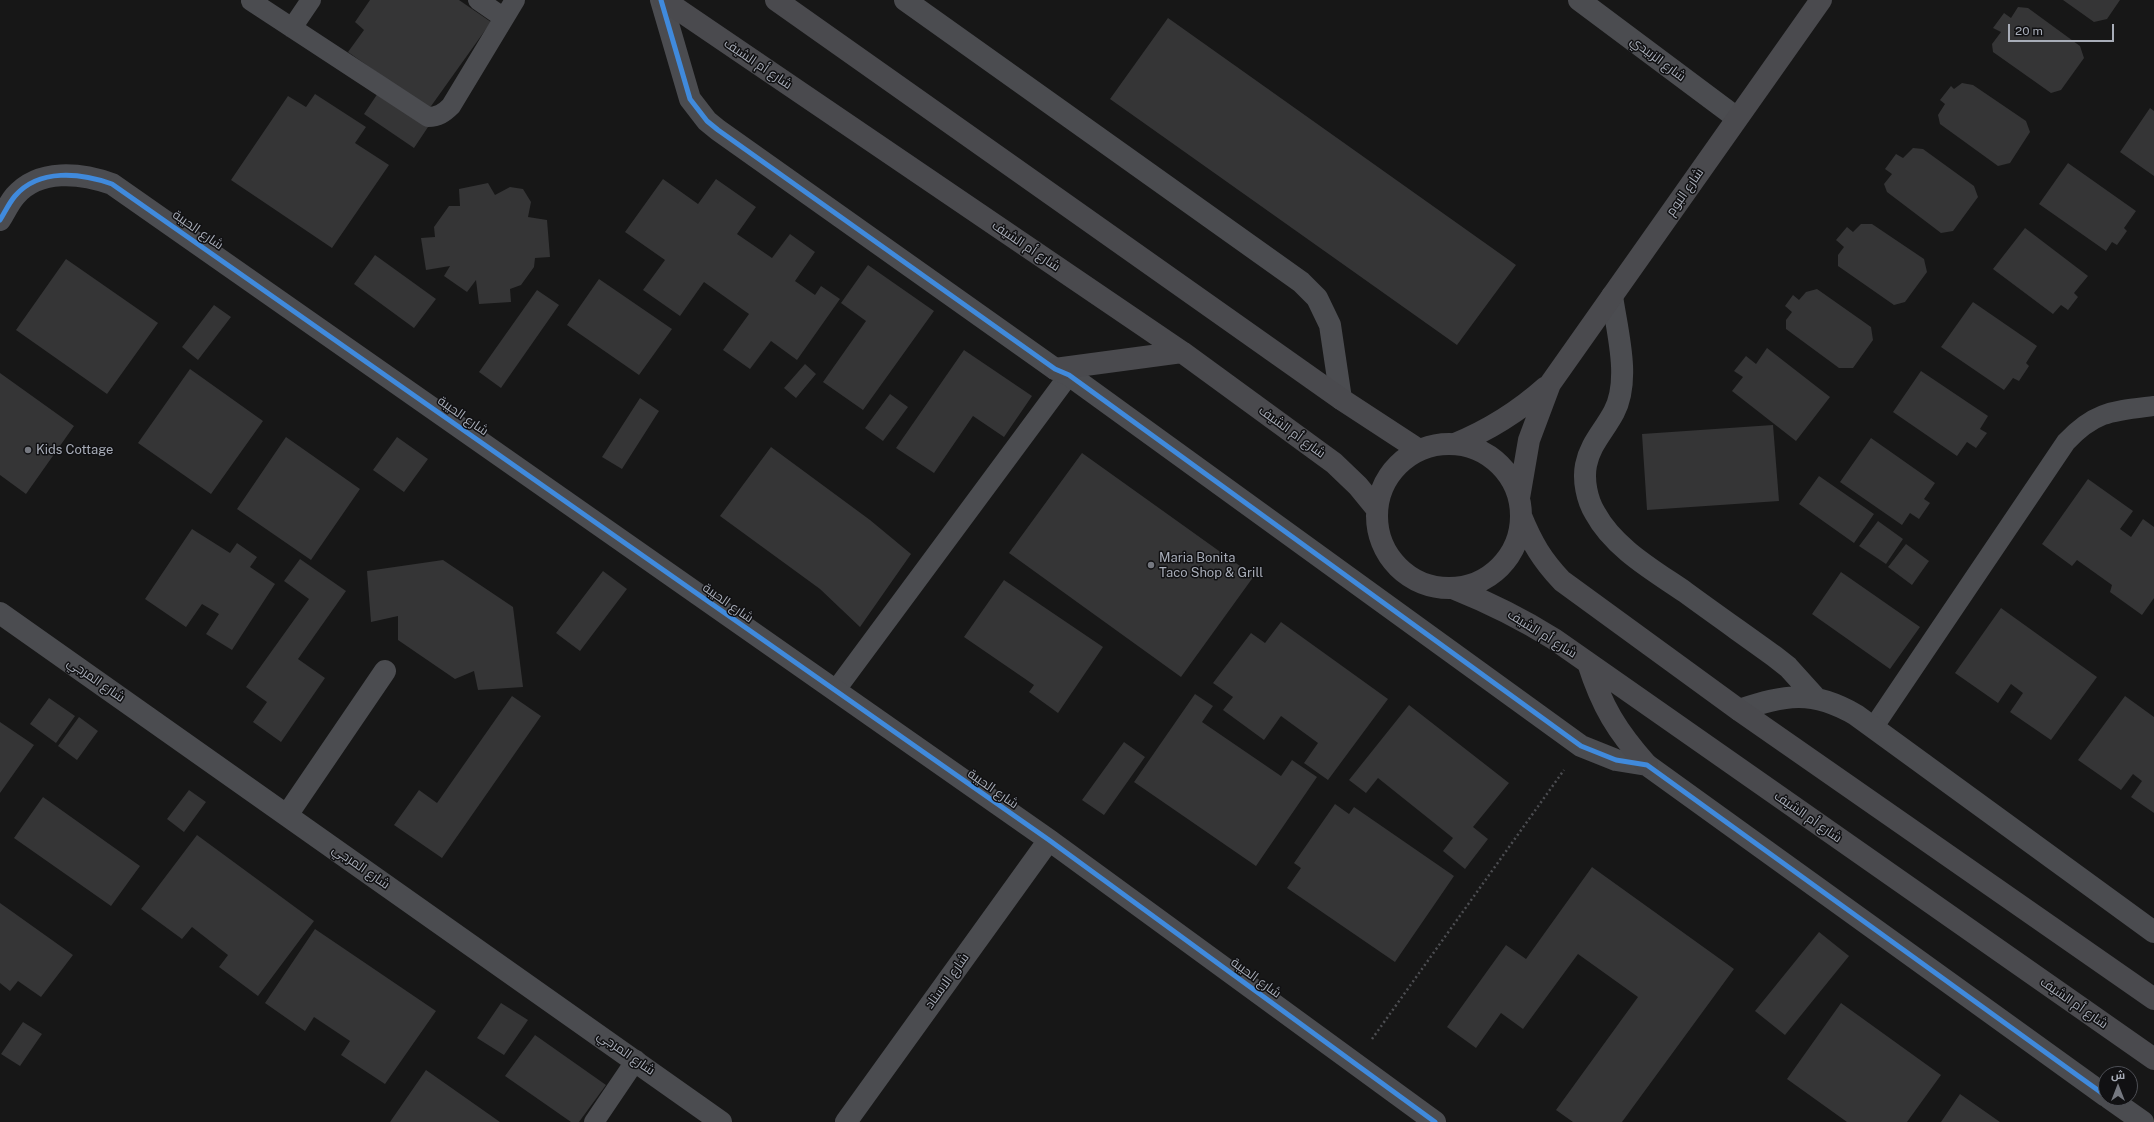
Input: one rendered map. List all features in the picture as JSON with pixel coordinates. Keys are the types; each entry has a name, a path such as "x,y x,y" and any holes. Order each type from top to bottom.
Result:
{"main road":[{"name":"شارع أم الشيف","path":"664,0 1182,352 1334,463 1358,486 1376,508"},
{"path":"776,0 1341,399 1419,450"},
{"name":"شارع البوم","path":"1455,590 1476,584 1495,572 1509,556 1518,537 1520,507 1529,440 1550,384 1820,0"},
{"path":"1062,372 1182,352"},
{"name":"شارع البوم","path":"1455,444 1481,433 1506,419 1550,384"},
{"path":"1455,590 1434,587 1413,580 1396,567 1384,550 1377,530 1376,508 1381,490 1390,474 1403,460 1419,450 1437,445 1455,444 1472,448 1488,456 1506,472 1512,482 1530,540 1544,562 1562,581 1739,710 2154,998"},
{"name":"شارع أم الشيف","path":"1455,590 1489,603 1522,619 1588,663 2154,1059"},
{"path":"1588,663 1610,718 1627,743 1647,765"}],"street":[{"path":"661,0 685,86 690,99 707,121 1062,372 1581,746 1616,760 1647,765 2098,1090"},
{"path":"904,0 1301,282 1317,298 1330,325 1341,399"},
{"name":"شارع الزبيدي","path":"1579,0 1737,118"},
{"name":"شارع الحيبة","path":"0,220 15,196 38,179 64,175 92,177 112,184 1048,840 1435,1122"},
{"path":"1612,296 1622,372 1622,386 1614,413 1592,444 1586,467 1586,490 1594,512 1607,529 1634,557 1774,656 1788,667 1816,698"},
{"name":"شارع المرجي","path":"0,613 636,1060 721,1122"},
{"path":"287,815 385,671"},
{"path":"1739,710 1789,696 1816,698 1837,704 1873,728 2154,932"},
{"name":"شارع الاستاد","path":"846,1122 1048,840"},
{"path":"2120,1106 2143,1122"}],"lane":[{"path":"292,28 311,0"},
{"path":"478,0 504,18"},
{"path":"251,1 428,117 436,117 444,113 451,106 515,0"},
{"path":"835,691 1062,372"},
{"path":"1873,728 2066,442 2079,428 2095,417 2114,410 2154,406"},
{"path":"594,1122 636,1060"}],"path":[{"path":"1355,1064 1581,746"}],"building":[{"path":"370,0 459,0 491,22 429,109 348,52 364,30 355,22"},
{"path":"2063,0 2120,0 2107,19 2094,22"},
{"path":"2018,7 2028,8 2080,46 2084,58 2061,90 2051,93 1993,52 1992,44 2001,32 1993,28 2004,13 2011,18"},
{"path":"1168,18 1516,265 1457,345 1110,99"},
{"path":"1962,83 1973,85 2026,121 2030,132 2010,163 1998,166 1940,124 1938,115 1945,104 1940,100 1951,86 1954,89"},
{"path":"380,90 430,124 414,148 364,114"},
{"path":"315,94 366,127 355,143 389,165 332,248 231,180 288,96 306,107"},
{"path":"2150,108 2154,111 2154,176 2120,152"},
{"path":"1913,148 1923,149 1974,186 1978,197 1953,231 1941,233 1887,192 1884,184 1892,174 1885,169 1896,154 1903,158"},
{"path":"2068,163 2136,211 2124,228 2127,231 2117,245 2112,242 2106,251 2039,204"},
{"path":"663,179 698,204 716,179 756,207 737,234 772,258 790,234 815,252 795,281 815,295 821,286 840,299 797,360 771,341 750,369 723,350 749,314 704,282 680,316 643,290 665,260 625,232"},
{"path":"488,183 495,195 510,187 523,189 531,202 528,217 547,220 550,257 535,258 534,267 521,285 510,289 511,302 479,304 476,280 467,292 444,276 450,266 426,270 421,238 435,237 434,227 449,206 460,206 459,189"},
{"path":"1861,224 1872,224 1924,259 1927,272 1905,302 1894,305 1838,266 1838,255 1844,247 1836,240 1847,227 1853,232"},
{"path":"2025,228 2088,276 2074,293 2078,297 2068,310 2061,305 2053,314 1993,269"},
{"path":"375,255 436,299 414,328 354,284"},
{"path":"66,259 158,323 107,394 16,330"},
{"path":"868,265 934,311 863,410 823,382 866,321 841,303"},
{"path":"599,279 672,329 639,375 567,325"},
{"path":"1817,289 1871,327 1873,340 1853,368 1839,368 1786,329 1786,320 1792,312 1785,306 1793,295 1799,300 1806,292"},
{"path":"537,290 559,305 501,388 479,372"},
{"path":"1973,302 2037,346 2026,363 2029,366 2019,381 2013,378 2004,390 1941,347"},
{"path":"214,305 231,317 198,360 182,347"},
{"path":"1767,348 1830,397 1796,441 1732,391 1743,377 1734,371 1746,356 1756,364"},
{"path":"964,350 1032,396 1004,437 973,416 934,473 896,448"},
{"path":"805,364 816,374 796,398 784,388"},
{"path":"190,369 263,421 211,494 138,443"},
{"path":"1921,371 1988,416 1980,429 1987,433 1976,448 1967,442 1957,456 1893,412"},
{"name":"Kids Cottage","path":"0,373 74,426 26,494 0,475"},
{"path":"890,394 908,407 883,441 865,428"},
{"path":"640,398 659,411 622,469 602,457"},
{"path":"1773,425 1779,501 1647,510 1642,434"},
{"path":"286,437 360,489 311,560 237,509"},
{"path":"397,437 428,459 404,492 373,470"},
{"path":"1871,438 1935,483 1924,499 1930,503 1919,519 1910,513 1902,525 1840,482"},
{"path":"771,447 870,520 911,554 860,627 820,589 720,516"},
{"path":"1082,453 1254,576 1181,677 1009,553"},
{"path":"1819,476 1874,514 1854,543 1799,504"},
{"path":"2088,479 2133,511 2120,529 2131,537 2143,519 2154,527 2154,598 2142,615 2110,592 2112,585 2077,560 2072,566 2042,544"},
{"path":"1878,521 1903,539 1886,564 1859,546"},
{"path":"192,529 230,553 237,543 257,557 250,567 275,584 232,650 206,634 219,614 202,604 186,627 145,599"},
{"path":"1906,544 1929,561 1912,585 1888,567"},
{"path":"300,559 346,591 298,659 325,678 281,742 253,722 267,702 246,687 309,599 284,581"},
{"path":"443,560 513,607 523,687 478,690 474,671 455,679 398,640 398,616 371,622 367,571"},
{"path":"603,571 627,589 580,651 556,633"},
{"path":"1841,572 1920,627 1890,669 1812,614"},
{"path":"1004,580 1103,647 1058,713 1029,692 1034,685 964,637"},
{"path":"2001,608 2097,677 2051,740 2010,712 2023,693 2011,684 1998,703 1955,673"},
{"path":"1281,622 1388,699 1328,780 1304,763 1318,743 1281,716 1264,740 1223,710 1233,697 1213,683 1251,633 1265,643"},
{"path":"1195,694 1213,706 1202,722 1281,776 1292,760 1317,777 1256,866 1134,782"},
{"path":"512,696 541,716 442,858 394,825 419,790 437,803"},
{"path":"2125,696 2154,717 2154,813 2131,797 2142,781 2133,774 2121,790 2078,760"},
{"path":"49,698 75,716 56,743 30,724"},
{"path":"1409,705 1509,783 1473,827 1488,839 1465,869 1443,851 1453,838 1378,778 1366,793 1349,780"},
{"path":"79,717 98,731 77,760 58,746"},
{"path":"0,722 34,745 0,793"},
{"path":"1124,742 1145,757 1104,815 1082,800"},
{"path":"189,790 206,802 184,832 167,819"},
{"path":"43,797 140,866 111,906 14,838"},
{"path":"1335,804 1349,814 1354,807 1454,876 1395,962 1287,888 1301,868 1294,863"},
{"path":"197,835 314,921 258,996 219,967 228,955 192,927 182,939 141,909"},
{"path":"1592,867 1734,969 1622,1122 1573,1122 1556,1110 1638,997 1578,954 1523,1029 1501,1013 1476,1048 1447,1027 1506,945 1526,959"},
{"path":"0,903 73,955 41,997 18,981 10,991 0,983"},
{"path":"315,929 436,1011 385,1084 341,1055 350,1041 314,1017 305,1031 265,1003"},
{"path":"1819,932 1849,956 1785,1035 1755,1011"},
{"path":"501,1003 528,1020 504,1055 477,1038"},
{"path":"1841,1003 1941,1075 1907,1122 1847,1122 1787,1079"},
{"path":"23,1022 42,1034 20,1066 1,1054"},
{"path":"535,1035 606,1085 579,1122 571,1122 505,1076"},
{"path":"426,1070 500,1122 390,1122"},
{"path":"1960,1094 2000,1122 1941,1122"}],"cycle path":[{"path":"661,0 690,99 707,121 718,130 1055,369 1069,375 1581,746 1616,760 1647,765 2098,1090"},
{"path":"0,220 15,196 25,187 48,177 61,175 87,177 112,184 1049,840 1435,1122"}],"place":[{"name":"Kids Cottage","path":"28,450"},
{"name":"Maria Bonita Taco Shop & Grill","path":"1151,565"}]}
